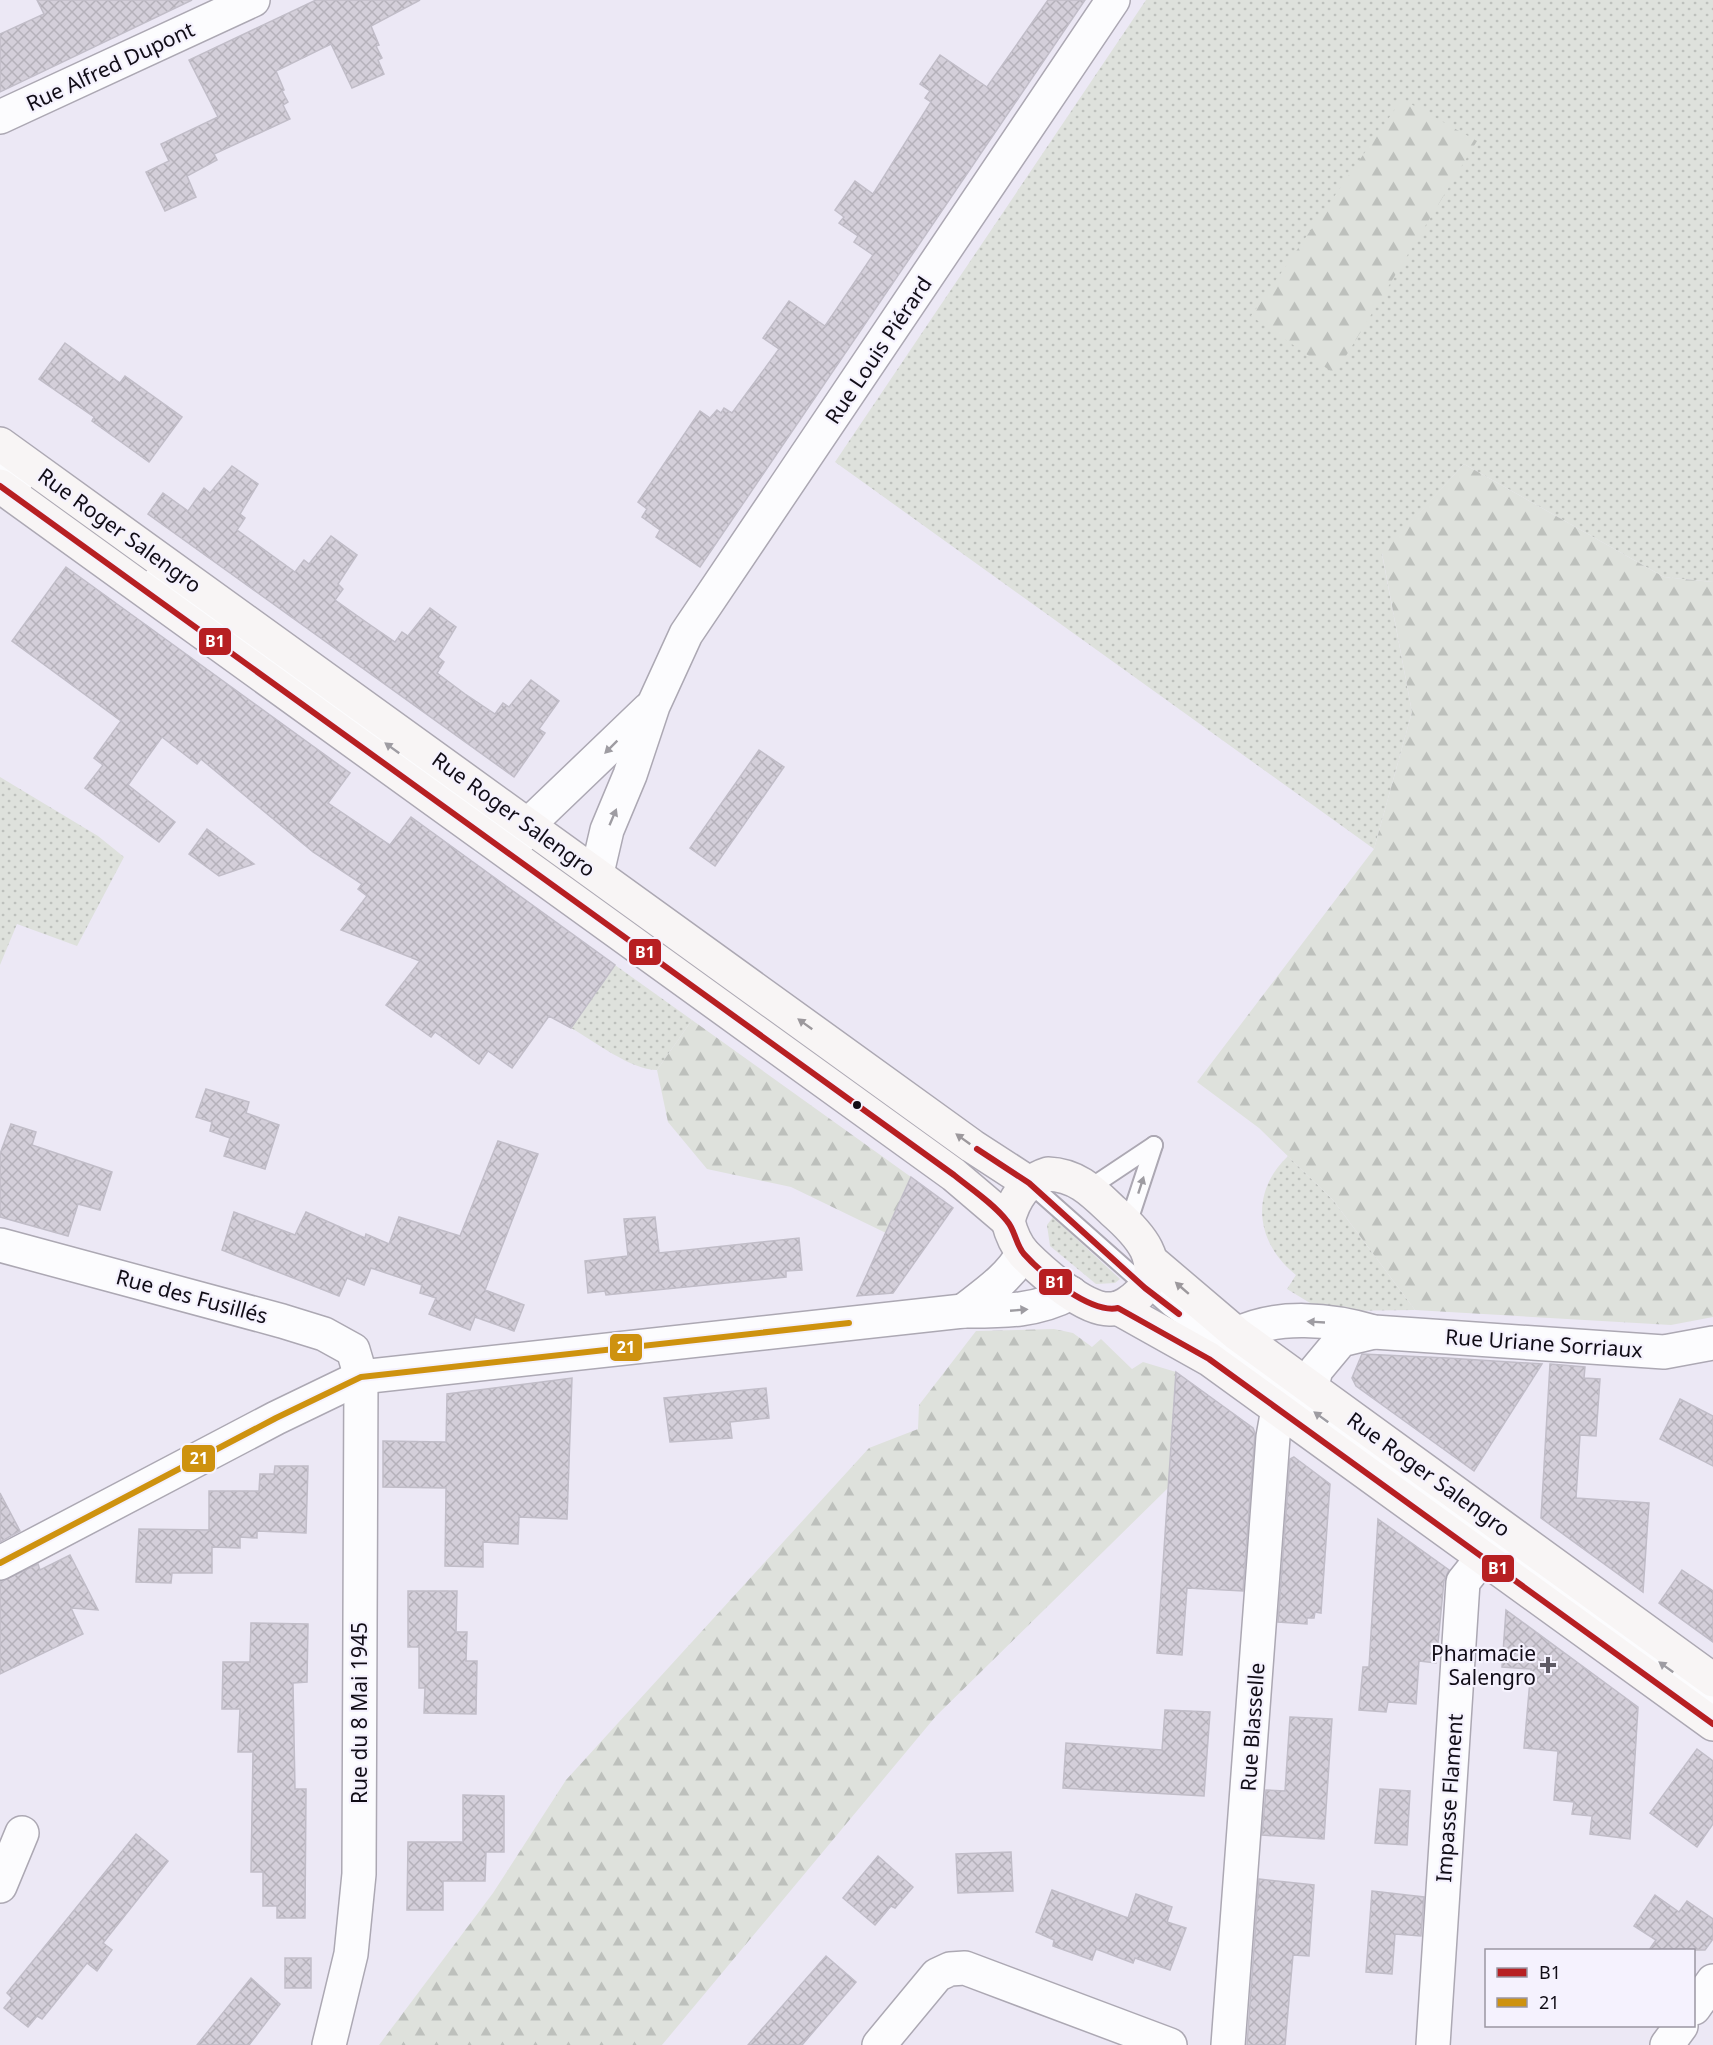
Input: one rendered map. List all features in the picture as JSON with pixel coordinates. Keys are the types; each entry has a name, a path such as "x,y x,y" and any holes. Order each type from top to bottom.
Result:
{"main road":[{"name":"Rue Roger Salengro","path":"0,444 972,1146 1029,1183"},
{"name":"Rue Roger Salengro","path":"0,486 945,1168 1008,1221"},
{"path":"1048,1174 1075,1179 1128,1224 1147,1246 1148,1274 1118,1308 1109,1310 1083,1302 1023,1253 1008,1221 1015,1201 1029,1183 1048,1174"},
{"name":"Rue Roger Salengro","path":"1148,1274 1237,1334 1713,1680"},
{"name":"Rue Roger Salengro","path":"1118,1308 1209,1359 1713,1724"}],"street":[{"name":"Rue Alfred Dupont","path":"0,117 253,0"},
{"name":"Rue Louis Piérard","path":"597,873 607,830 630,775 653,706 686,634 1113,0"},
{"name":"Rue Louis Piérard","path":"529,824 653,706"},
{"name":"Rue des Fusillés","path":"0,1245 324,1334 353,1350 361,1377"},
{"path":"963,1311 1002,1281 1023,1253"},
{"path":"0,1563 276,1418 361,1377 963,1311 1024,1310 1050,1304 1071,1293"},
{"name":"Rue Uriane Sorriaux","path":"1237,1334 1252,1326 1283,1321 1347,1324 1374,1332 1664,1352 1713,1343"},
{"name":"Rue Uriane Sorriaux","path":"1311,1389 1316,1370 1341,1340 1374,1332"},
{"name":"Rue du 8 Mai 1945","path":"329,2045 351,1954 359,1874 361,1377"},
{"name":"Rue Blasselle","path":"1228,2045 1273,1437 1278,1409"},
{"name":"Impasse Flament","path":"1433,2045 1463,1582 1483,1557"},
{"path":"0,1886 22,1833"},
{"path":"879,2045 937,1975 950,1969 965,1968 1170,2045"},
{"path":"1695,2007 1713,1981"},
{"path":"1667,2045 1680,2027"}],"lane":[{"path":"0,466 697,967 736,974"},
{"path":"1088,1189 1154,1145 1128,1224"},
{"path":"1029,1183 1713,1701"}],"green space":[{"path":"1146,0 1713,0 1713,582 1664,577 1464,464 1382,554 1412,712 1374,849 835,462"},
{"path":"1402,99 1477,141 1335,374 1251,316"},
{"path":"1464,464 1664,577 1713,582 1713,1317 1671,1325 1415,1310 1333,1200 1259,1128 1197,1082 1374,849 1412,712 1382,553"},
{"path":"0,777 98,836 124,857 77,946 17,924 0,965"},
{"path":"615,965 692,1020 657,1070 647,1069 624,1060 571,1028"},
{"path":"692,1020 911,1177 886,1233 791,1187 707,1169 668,1122 657,1070"},
{"path":"1288,1156 1333,1200 1415,1310 1330,1311 1310,1303 1287,1289 1296,1275 1272,1248 1262,1217 1267,1186 1276,1170"},
{"path":"1053,1217 1120,1279 1115,1283 1096,1284 1050,1246 1047,1225"},
{"path":"1054,1329 1073,1333 1092,1347 1101,1339 1132,1369 1143,1362 1176,1372 1168,1488 936,1716 662,2045 379,2045 493,1893 566,1780 869,1448 918,1429 919,1405 976,1331"}],"building":[{"path":"37,0 192,0 0,92 0,34 44,14"},
{"path":"316,0 420,0 371,26 379,45 376,46 382,58 378,60 384,74 352,88 331,44 276,71 288,102 283,105 290,119 214,154 217,160 187,176 196,197 165,211 146,172 169,161 161,144 218,117 189,60"},
{"path":"1048,0 1085,0 700,567 656,537 660,530 642,517 647,509 638,502 700,411 710,418 717,410 721,413 724,408 732,413 779,349 763,338 789,301 825,326 873,255 854,242 858,236 839,223 844,217 835,210 855,181 873,194 931,102 925,98 930,91 920,84 940,55 987,87"},
{"path":"65,343 120,383 125,376 182,417 149,462 92,421 94,417 39,379"},
{"path":"232,466 258,484 240,514 245,518 237,530 295,572 304,560 309,564 331,536 357,555 338,584 343,589 335,600 395,642 402,632 408,636 430,608 456,627 438,657 444,662 437,673 495,714 503,703 509,707 531,680 559,701 539,729 545,733 514,777 148,514 163,493 188,511 204,488 210,493"},
{"path":"66,567 350,773 328,803 390,845 411,817 615,965 571,1028 549,1016 512,1068 488,1051 479,1064 435,1032 431,1037 386,1005 420,961 341,930 367,896 358,889 362,884 313,852 201,759 197,764 162,737 128,785 175,822 159,842 85,788 103,765 94,758 121,721 12,641"},
{"path":"759,750 784,767 715,866 690,848"},
{"path":"207,829 254,864 219,876 189,854"},
{"path":"206,1089 249,1102 246,1113 279,1125 265,1169 224,1156 230,1138 210,1131 212,1122 196,1117"},
{"path":"11,1124 36,1132 32,1145 112,1172 100,1210 78,1204 68,1236 0,1217 0,1154"},
{"path":"498,1141 538,1154 485,1290 524,1305 514,1331 475,1317 470,1330 429,1314 436,1298 420,1293 422,1285 371,1268 364,1285 347,1278 339,1296 222,1250 234,1212 295,1235 306,1212 365,1238 366,1234 389,1244 399,1217 460,1236"},
{"path":"911,1177 953,1208 893,1293 857,1296"},
{"path":"655,1217 659,1253 799,1238 802,1270 786,1271 786,1277 606,1295 605,1291 588,1293 585,1261 628,1256 624,1219"},
{"path":"1362,1354 1542,1364 1474,1471 1356,1386 1352,1378"},
{"path":"1550,1364 1585,1367 1584,1378 1600,1379 1596,1436 1580,1435 1576,1498 1649,1503 1643,1592 1541,1518"},
{"path":"1176,1372 1253,1428 1255,1433 1243,1591 1187,1588 1182,1655 1157,1653"},
{"path":"572,1378 567,1519 519,1517 518,1544 483,1542 483,1567 445,1566 446,1488 383,1487 383,1441 446,1442 447,1394"},
{"path":"766,1388 769,1418 730,1422 732,1438 670,1442 664,1398"},
{"path":"1680,1399 1713,1416 1713,1466 1660,1439"},
{"path":"1294,1457 1330,1484 1321,1613 1315,1612 1314,1618 1307,1618 1307,1624 1278,1622 1290,1459"},
{"path":"275,1466 308,1466 306,1533 257,1531 257,1538 240,1537 240,1548 212,1547 212,1573 172,1573 171,1583 136,1582 139,1529 209,1530 209,1491 259,1491 260,1474 274,1474"},
{"path":"0,1493 20,1531 0,1542"},
{"path":"1378,1519 1449,1570 1444,1581 1436,1663 1419,1661 1416,1704 1388,1702 1386,1712 1359,1710 1363,1667 1369,1667"},
{"path":"70,1555 98,1610 71,1608 83,1634 0,1674 0,1582 38,1564 40,1570"},
{"path":"1682,1570 1713,1591 1713,1642 1659,1603"},
{"path":"408,1591 457,1591 456,1632 467,1632 466,1661 477,1661 476,1714 424,1713 425,1688 419,1688 419,1647 408,1647"},
{"path":"1506,1610 1638,1707 1630,1839 1590,1834 1592,1816 1572,1814 1574,1802 1554,1800 1558,1751 1524,1748 1531,1669 1502,1667"},
{"path":"251,1623 308,1624 307,1682 293,1683 295,1789 306,1789 305,1918 277,1918 277,1906 263,1906 263,1872 251,1872 253,1752 238,1752 240,1709 222,1709 223,1662 250,1662"},
{"path":"1165,1710 1210,1712 1204,1796 1063,1788 1066,1743 1162,1750"},
{"path":"1290,1717 1332,1719 1324,1839 1262,1835 1266,1790 1285,1791"},
{"path":"1697,1749 1713,1761 1713,1824 1697,1847 1650,1813"},
{"path":"1380,1789 1410,1791 1407,1845 1375,1843"},
{"path":"463,1795 504,1796 504,1852 486,1852 485,1881 443,1881 443,1910 407,1910 408,1842 463,1842"},
{"path":"136,1834 168,1861 103,1943 112,1950 97,1971 87,1963 42,2019 37,2016 28,2027 4,2008 12,1998 7,1993"},
{"path":"1011,1852 1013,1891 958,1893 956,1854"},
{"path":"878,1856 913,1887 895,1908 891,1906 875,1925 843,1898"},
{"path":"1259,1879 1314,1885 1309,1956 1293,1955 1285,2045 1247,2045"},
{"path":"1052,1890 1128,1918 1136,1894 1172,1907 1167,1922 1186,1928 1170,1970 1135,1958 1133,1963 1096,1949 1092,1960 1053,1946 1054,1940 1036,1932"},
{"path":"1372,1891 1424,1897 1421,1936 1395,1934 1392,1974 1366,1972"},
{"path":"1655,1895 1679,1912 1687,1901 1713,1919 1713,1939 1705,1950 1650,1949 1656,1940 1634,1926"},
{"path":"826,1956 856,1982 802,2045 748,2045"},
{"path":"285,1958 311,1958 311,1988 285,1988"},
{"path":"251,1978 280,2004 249,2045 197,2045"}],"transit line":[{"name":"B1","path":"0,486 954,1175 1001,1214 1010,1225 1024,1254 1042,1272 1068,1291 1094,1305 1118,1308 1209,1359 1713,1724"},
{"name":"B1","path":"977,1149 1029,1183 1145,1288 1179,1314"},
{"name":"21","path":"0,1563 276,1418 361,1377 849,1323"}],"place":[{"name":"Pharmacie Salengro","path":"1548,1665"}]}
